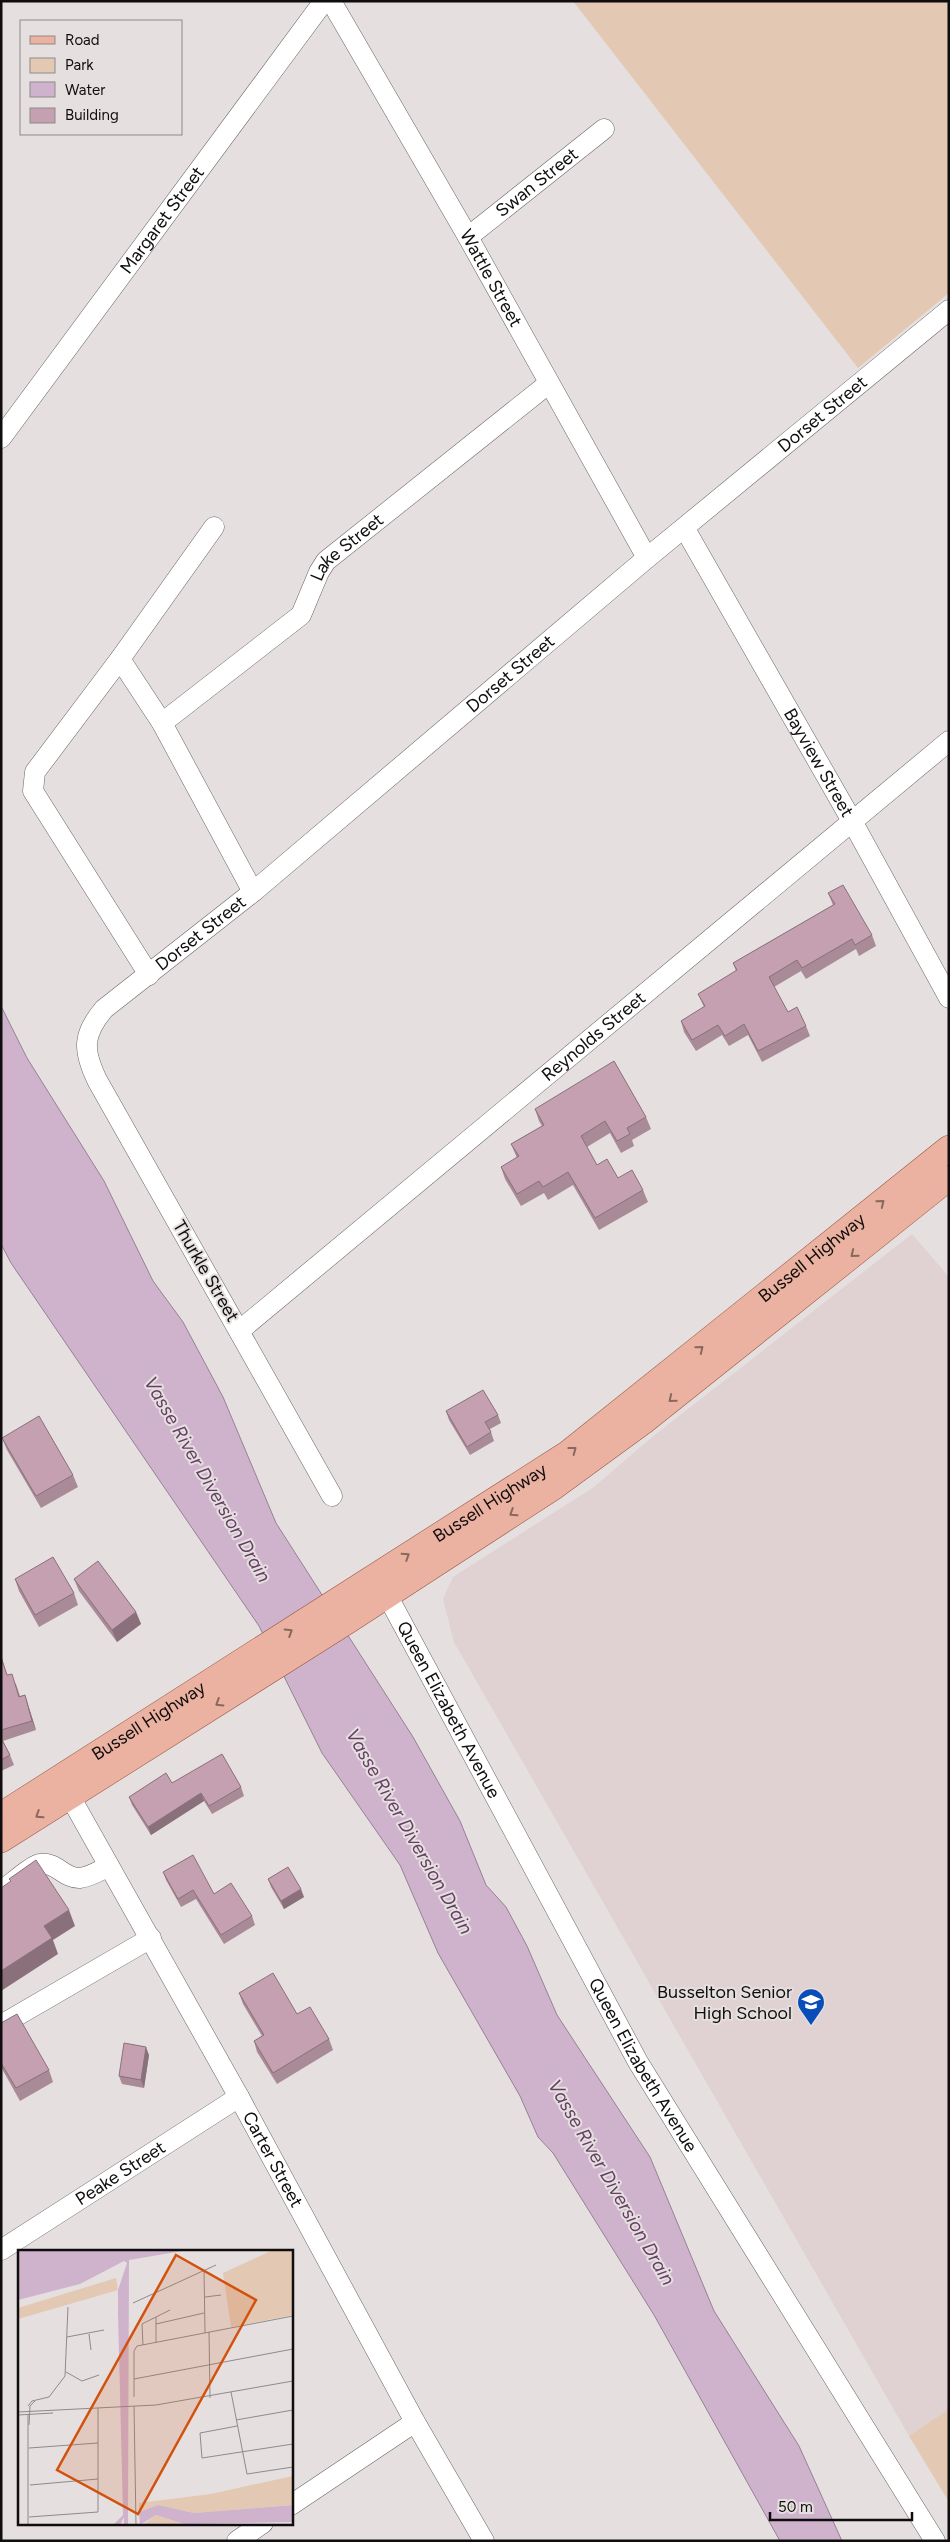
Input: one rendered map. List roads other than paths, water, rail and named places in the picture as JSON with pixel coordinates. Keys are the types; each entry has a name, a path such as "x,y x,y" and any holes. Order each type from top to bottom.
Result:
{"main road":[{"name":"Bussell Highway","path":"1,1840 64,1787 342,1612 568,1453 949,1148"},
{"name":"Bussell Highway","path":"382,1585 554,1487 644,1422 949,1178"},
{"name":"Bussell Highway","path":"1,1815 64,1787"}],"street":[{"name":"Margaret Street","path":"1,438 324,1"},
{"name":"Wattle Street","path":"331,1 468,237 548,384 647,558"},
{"name":"Swan Street","path":"468,237 604,129"},
{"name":"Dorset Street","path":"85,1045 91,1030 104,1009 253,892 647,558 685,529 949,310"},
{"name":"Lake Street","path":"162,723 301,615 319,572 326,561 548,384"},
{"path":"149,975 33,791 35,772 120,659 214,527"},
{"name":"Bayview Street","path":"685,529 852,821 949,998"},
{"path":"120,659 162,723 253,892"},
{"name":"Reynolds Street","path":"239,1331 949,741"},
{"name":"Thurkle Street","path":"85,1045 89,1064 96,1080 332,1496"},
{"name":"Queen Elizabeth Avenue","path":"382,1585 638,2062 934,2541"},
{"name":"Carter Street","path":"64,1787 151,1938 416,2422 484,2541"},
{"path":"1,1890 39,1864 53,1864 67,1874 78,1878 90,1876 108,1866"},
{"path":"1,2025 151,1938"},
{"name":"Peake Street","path":"1,2250 239,2096"},
{"path":"292,2504 416,2422"},
{"path":"237,2541 262,2524"}],"water":[{"name":"Vasse River Diversion Drain","path":"1,1006 27,1058 104,1181 153,1281 183,1322 223,1397 276,1523 413,1737 460,1821 486,1885 506,1907 527,1946 557,2015 650,2157 714,2311 799,2446 842,2541 780,2541 654,2315 553,2153 538,2137 520,2096 438,1953 400,1865 322,1753 259,1626 11,1263 1,1244"}],"place":[{"name":"Busselton Senior High School","path":"811,2026"}]}
